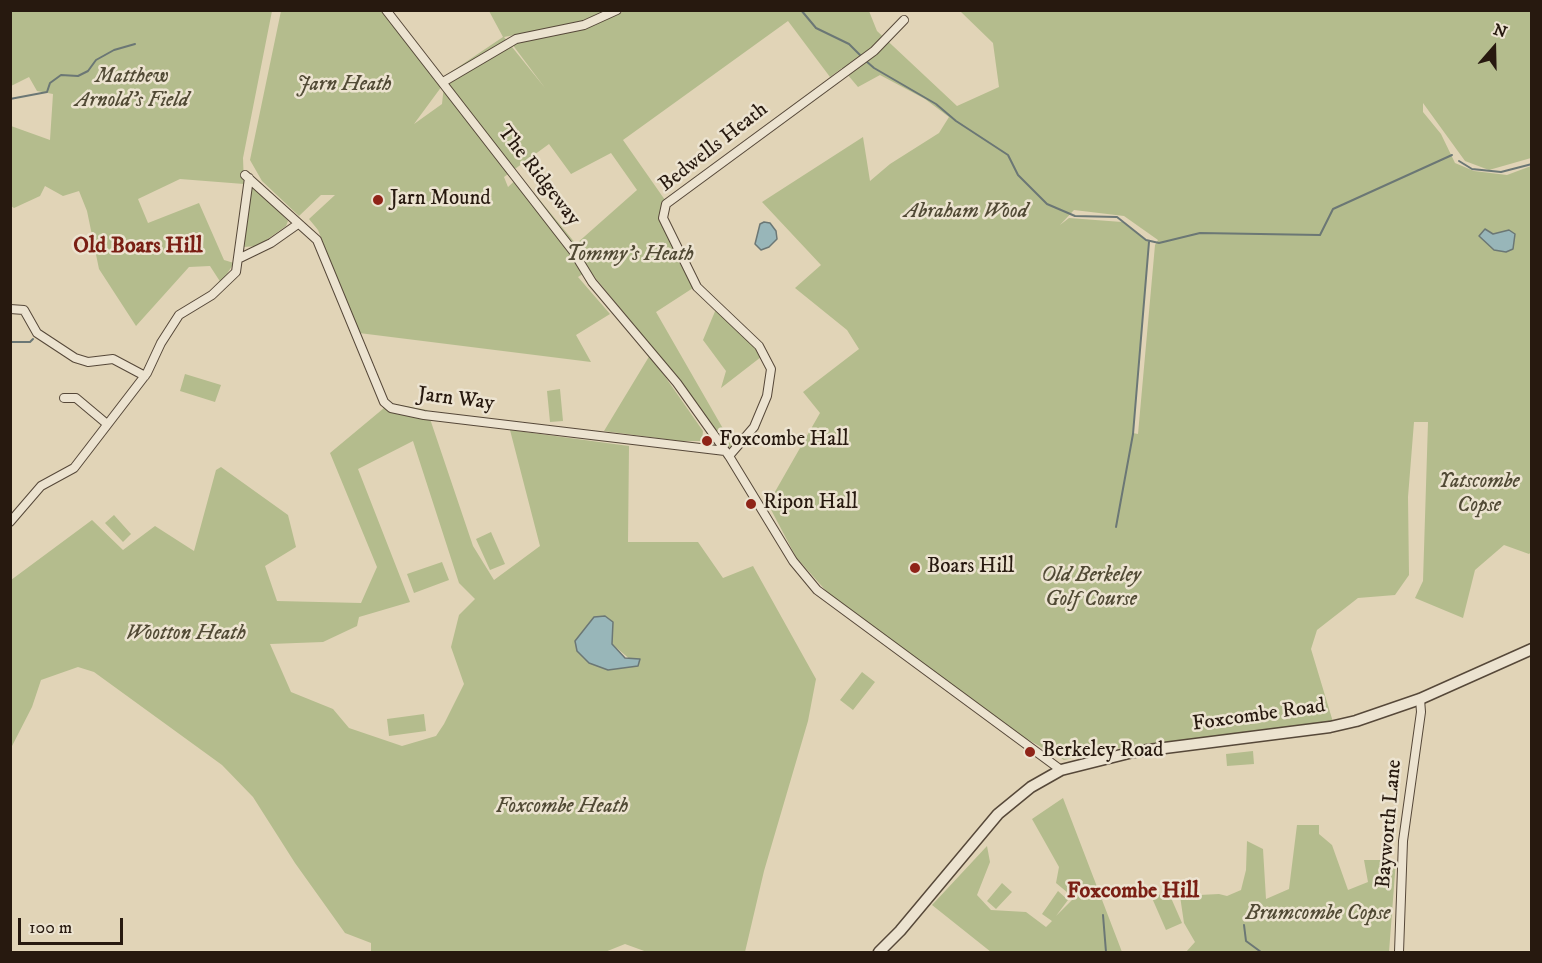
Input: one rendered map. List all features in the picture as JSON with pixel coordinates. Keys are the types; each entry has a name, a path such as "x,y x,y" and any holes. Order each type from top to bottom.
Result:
{"street":[{"name":"The Ridgeway","path":"386,10 573,251 592,282 677,383 727,454"},
{"path":"443,82 516,39 584,25 617,10"},
{"name":"Bedwells Heath","path":"727,454 754,427 768,396 771,369 759,346 697,287 663,218 666,204 874,51 904,20"},
{"path":"10,522 41,486 74,468 145,376 179,315 218,290 236,272 247,176 298,224 271,243 238,259"},
{"name":"Jarn Way","path":"298,224 305,226 317,240 384,402 391,408 436,416 727,454"},
{"path":"10,309 24,310 36,333 75,358 88,362 113,359 145,376"},
{"path":"64,398 76,398 107,423"},
{"path":"727,454 793,561 817,590 1061,770"},
{"name":"Foxcombe Road","path":"879,952 900,931 999,814 1031,787 1061,770 1133,752 1330,727 1420,699 1532,650"},
{"name":"Bayworth Lane","path":"1400,952 1403,841 1421,712 1420,699"}],"green space":[{"name":"Matthew Arnold's Field","path":"10,11 272,11 243,158 244,184 180,179 138,199 148,223 199,203 224,260 234,263 221,283 210,266 189,267 136,326 99,269 87,211 79,191 63,196 45,186 40,196 14,208 11,206 11,126 50,140 53,94 37,91 29,77 11,86"},
{"path":"281,11 382,11 442,86 414,124 442,104 445,76 503,37 489,11 610,11 583,22 504,37 545,88 512,44 611,17 625,11 869,11 877,31 957,106 999,87 993,43 960,11 1531,11 1531,158 1489,170 1465,161 1423,103 1423,112 1441,134 1455,163 1474,171 1507,175 1531,166 1531,552 1529,554 1504,545 1475,570 1463,618 1415,598 1423,581 1428,422 1414,422 1408,497 1409,575 1395,595 1358,598 1317,630 1311,649 1333,722 1120,748 1064,760 997,722 867,626 827,592 796,557 768,504 820,413 803,392 859,349 847,330 795,288 821,265 762,202 863,137 870,181 890,164 939,133 949,117 925,99 880,75 858,87 842,68 830,77 788,21 623,140 665,200 661,221 693,288 656,312 733,446 727,448 677,378 589,270 578,277 610,314 576,335 591,362 359,333 318,230 309,219 335,195 321,195 299,216 262,181 250,160","holes":["549,144 571,174 611,153 637,190 576,244 520,176 508,187 504,177","1074,210 1124,216 1158,240 1155,245 1138,434 1133,433 1149,242 1122,222 1069,218 1060,225"]},
{"path":"255,185 288,221 286,226 258,246 243,247 252,188"},
{"path":"716,309 748,339 761,357 721,388 726,371 703,340"},
{"path":"650,355 703,431 702,441 680,441 604,431"},
{"path":"185,374 221,385 215,402 180,391"},
{"path":"560,389 563,421 550,422 547,391"},
{"name":"Foxcombe Heath","path":"390,403 427,410 473,546 494,580 540,546 510,430 629,446 628,542 698,542 723,578 753,566 816,679 808,721 764,871 745,952 647,952 625,944 605,952 371,952 371,943 345,933 295,863 253,797 222,765 94,672 78,667 41,680 32,707 11,748 11,580 92,520 123,550 155,526 194,551 216,470 221,467 288,515 296,547 265,566 277,601 361,603 377,567 330,453","holes":["413,441 459,583 475,599 459,615 451,647 464,684 436,736 402,746 349,728 333,709 291,692 270,644 323,642 357,626 359,617 410,602 358,469","613,622 612,644 638,666 608,670 589,663 577,651"]},
{"path":"114,515 131,534 123,542 105,523"},
{"path":"491,532 505,564 490,570 476,539"},
{"path":"442,562 449,580 414,593 407,574"},
{"path":"862,672 875,682 853,710 840,700"},
{"path":"424,714 426,731 389,736 387,719"},
{"path":"1253,751 1254,764 1227,766 1226,754"},
{"path":"1063,798 1122,952 991,952 932,905 987,846 990,862 977,895 991,910 1026,912 1046,927 1052,921 1042,914 1058,891 1068,900 1056,916 1074,898 1056,883 1059,867 1032,819"},
{"name":"Brumcombe Copse","path":"1297,825 1319,825 1319,834 1332,845 1348,890 1368,882 1364,860 1396,860 1389,952 1186,952 1195,942 1184,923 1180,896 1219,894 1227,896 1241,890 1246,870 1247,841 1263,849 1266,899 1289,889"},
{"path":"1002,883 1012,892 996,909 987,901"},
{"path":"1168,891 1182,923 1166,930 1152,898"}],"water":[{"path":"770,223 776,231 777,239 769,247 761,250 755,244 760,224"},
{"path":"1485,229 1493,234 1509,230 1515,234 1513,249 1506,252 1494,250 1479,236"},
{"path":"605,616 613,622 612,644 625,658 640,659 638,666 608,670 589,663 577,651 575,641 594,617"}],"waterway":[{"path":"801,10 816,28 849,44 862,57"},
{"path":"10,99 47,92 50,83 61,75 78,76 88,71 96,60 114,50 135,44"},
{"path":"866,61 936,104 956,121 1008,155 1018,175 1047,204 1075,216 1117,217 1146,240 1159,243 1200,233 1320,235 1333,209 1452,155"},
{"path":"1459,161 1472,169 1501,172 1532,164"},
{"path":"1116,527 1133,434 1149,242"},
{"path":"10,342 30,342 33,339"},
{"path":"1103,915 1106,952"},
{"path":"1244,925 1246,941 1261,952"}],"place":[{"name":"Jarn Mound","path":"378,200"},
{"name":"Foxcombe Hall","path":"707,441"},
{"name":"Ripon Hall","path":"751,504"},
{"name":"Boars Hill","path":"915,568"},
{"name":"Berkeley Road","path":"1030,752"}],"district":[{"name":"Old Boars Hill","path":"138,247"},
{"name":"Foxcombe Hill","path":"1133,892"}],"park label":[{"name":"Jarn Heath","path":"344,86"},
{"name":"Abraham Wood","path":"966,213"},
{"name":"Tommy's Heath","path":"630,256"},
{"name":"Yatscombe Copse","path":"1479,495"},
{"name":"Old Berkeley Golf Course","path":"1091,589"},
{"name":"Wootton Heath","path":"186,635"}]}
